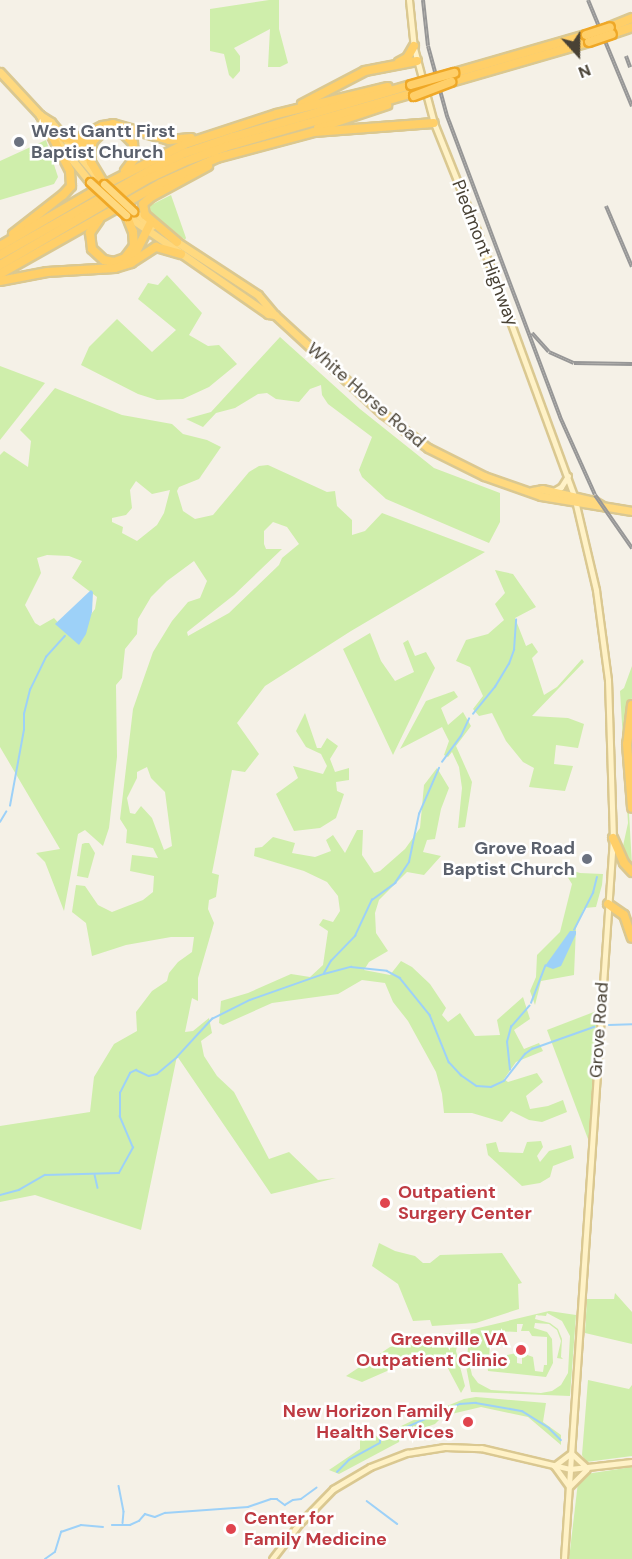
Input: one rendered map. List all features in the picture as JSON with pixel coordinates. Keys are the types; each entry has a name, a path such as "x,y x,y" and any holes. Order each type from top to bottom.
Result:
{"highway":[{"path":"611,31 632,18"},
{"path":"0,255 185,153 233,137 453,79 611,31 632,27"},
{"path":"392,65 407,58 414,46"},
{"path":"106,183 167,152 222,131 278,114 314,99 358,73 417,61"},
{"name":"White Horse Road","path":"0,72 40,115 52,136 98,176"},
{"path":"0,274 184,172 240,151 297,135 434,78 453,79"},
{"path":"278,114 412,89"},
{"path":"0,264 146,180 184,162 234,144 412,89"},
{"name":"White Horse Road","path":"40,115 51,122 64,138 90,182 148,228 204,259 258,295 275,315 410,436 465,468 530,491 632,511"},
{"path":"297,135 434,123"},
{"path":"64,138 75,140 108,124 176,140 222,131"},
{"path":"73,154 95,129"},
{"path":"0,244 106,183 126,171 134,159 133,143 125,133 106,130 93,141 90,158 98,176 106,183"},
{"path":"0,244 57,200 71,186 70,171 52,136"},
{"path":"175,245 145,215 142,208 145,201 240,151"},
{"name":"White Horse Road","path":"106,183 129,213"},
{"path":"102,217 92,228 90,244 99,257 114,262 124,258 134,246 129,213"},
{"path":"123,266 134,257 148,228"},
{"name":"White Horse Road","path":"175,245 181,254 249,298 268,314 275,315"},
{"path":"0,281 29,274 123,266 152,248 181,254"},
{"name":"White Horse Road","path":"530,491 542,489 554,491 575,499"},
{"path":"632,705 627,744 632,808"},
{"path":"613,838 632,873"},
{"path":"611,860 623,860"},
{"path":"608,904 624,915 632,938"},
{"path":"607,917 620,913"}],"main road":[{"name":"Piedmont Highway","path":"410,0 414,46 434,123 476,228 575,499"},
{"path":"554,491 561,487 568,476"},
{"name":"Grove Road","path":"564,1559 613,838 612,729 605,654 596,590 575,499"},
{"path":"272,1559 303,1520 333,1489 360,1472 393,1457 431,1448 471,1447 500,1451 570,1469 632,1462"},
{"path":"554,1466 571,1453 588,1468"},
{"path":"554,1466 562,1474 569,1487 588,1468"}],"green space":[{"path":"279,0 279,29 288,63 280,67 268,67 270,29 234,48 240,56 240,71 233,79 229,75 224,54 210,51 210,9"},
{"path":"46,140 58,177 54,184 0,200 0,161"},
{"path":"171,195 186,238 185,240 145,208"},
{"path":"167,275 202,313 189,335 208,346 219,345 237,364 209,387 183,399 157,400 138,394 81,365 89,347 117,319 152,352 176,330 138,299 148,283 158,285"},
{"path":"280,337 360,409 434,468 500,493 500,522 489,543 386,499 362,477 359,470 372,437 328,404 322,395 321,385 310,389 299,402 276,399 267,393 258,394 235,408 216,413 203,427 186,419 211,412"},
{"path":"0,366 45,383 0,440"},
{"path":"55,388 122,415 172,424 183,434 207,440 221,447 199,479 179,487 177,491 183,511 195,519 213,515 249,472 259,466 268,465 327,492 335,491 337,506 352,520 352,535 365,531 382,513 485,552 351,631 265,686 237,723 259,754 245,772 232,770 212,873 219,875 216,897 209,900 208,909 214,923 198,978 198,1001 192,998 185,1032 193,1031 209,1018 212,1033 201,1041 204,1056 217,1076 234,1092 269,1159 289,1152 318,1180 336,1178 271,1194 177,1056 141,1230 35,1195 0,1202 0,1126 90,1112 94,1077 114,1044 137,1031 136,1012 152,991 167,981 169,973 178,962 192,952 194,937 171,937 126,945 92,956 86,923 72,912 76,885 85,886 98,905 112,912 143,900 153,892 154,876 130,871 132,855 158,858 153,848 126,843 127,830 120,819 133,709 153,652 172,621 188,602 200,598 207,581 194,561 167,581 151,597 138,619 137,634 125,649 122,678 116,685 117,757 109,828 103,846 85,830 78,834 64,911 45,862 36,853 60,849 0,747 0,455 4,451 28,467 31,441 20,430","holes":["136,481 152,494 170,490 164,513 157,525 137,541 122,533 123,527 112,522 112,518 126,515 132,508 130,490","273,522 287,527 299,544 282,558 279,565 229,613 188,636 187,632 234,595 282,549 266,549 264,531","47,555 69,556 82,561 72,578 97,597 95,609 85,622 62,627 54,618 40,626 35,623 25,605 41,573 37,558","147,767 151,778 165,792 172,846 164,850 152,818 141,806 135,814 130,813 127,798 137,778 137,772"]},
{"path":"495,570 513,574 536,607 515,618 526,646 532,643 538,652 532,658 544,695 557,687 582,659 584,662 532,716 568,718 584,724 578,748 556,745 554,764 573,766 565,791 529,787 534,768 523,762 506,741 492,713 479,716 473,709 483,696 470,667 456,661 466,640 488,634 504,620 495,604 505,593"},
{"path":"370,633 381,661 395,681 414,672 403,643 408,640 415,656 426,652 435,668 393,755 343,649"},
{"path":"632,666 632,698 625,743 632,865 623,846 628,823 620,691 624,688"},
{"path":"454,691 458,697 441,708 448,725 463,712 471,726 456,746 472,782 465,827 458,828 462,788 459,767 452,752 448,757 444,755 449,741 442,727 400,749 426,701"},
{"path":"305,713 317,748 321,748 327,738 338,746 330,759 335,772 349,768 349,780 336,782 337,791 344,794 336,818 320,828 294,831 276,794 298,778 293,766 323,774 327,766 321,754 306,747 296,731"},
{"path":"437,768 449,788 441,809 435,839 427,840 423,852 441,856 424,875 407,872 379,900 375,913 376,933 388,951 369,962 364,970 390,975 401,961 412,967 430,984 446,1008 442,1015 448,1022 460,1013 475,1036 500,1035 497,1020 523,997 530,1019 514,1030 524,1049 539,1043 543,1051 516,1062 504,1079 508,1082 537,1073 543,1082 526,1096 530,1109 548,1106 563,1100 567,1112 542,1122 529,1120 511,1111 502,1122 472,1113 444,1113 436,1072 408,1021 393,1002 385,983 362,980 338,994 272,1003 223,1025 219,1023 221,1001 248,993 291,974 310,977 323,965 328,931 319,925 323,919 333,922 340,911 338,896 327,882 304,871 254,856 255,848 262,847 273,837 295,843 292,853 315,857 331,851 326,840 333,835 345,853 357,830 363,830 362,855 374,873 380,871 405,849 420,828 424,785"},
{"path":"89,843 95,853 88,878 77,876 82,844"},
{"path":"567,869 580,873 603,874 602,885 596,907 584,908 576,928 574,975 541,981 535,1005 530,991 536,977 537,955 560,932 572,884 565,873"},
{"path":"599,1010 590,1138 588,1139 547,1030"},
{"path":"541,1141 543,1147 537,1156 540,1162 549,1151 571,1145 574,1158 553,1166 550,1177 540,1183 522,1186 488,1155 486,1144 496,1142 499,1152 523,1153 527,1142"},
{"path":"379,1243 395,1251 415,1256 423,1263 430,1263 440,1255 502,1253 522,1283 518,1284 519,1309 476,1323 432,1326 430,1320 413,1321 398,1284 372,1266"},
{"path":"615,1293 632,1312 632,1344 585,1333 587,1299 614,1299"},
{"path":"549,1311 576,1315 570,1396 471,1392 466,1366 470,1330","holes":["547,1313 562,1321 570,1336 568,1373 561,1385 552,1391 541,1393 491,1390 478,1383 472,1375 469,1361 487,1362 488,1371 546,1377 553,1363 552,1339 547,1332 534,1328 535,1323 549,1324 557,1330 561,1341 557,1358 563,1359 561,1357 562,1339 558,1329 550,1323 535,1319 536,1315 546,1316","517,1324 523,1324 521,1331 529,1331 532,1336 547,1337 547,1365 544,1365 543,1372 535,1371 533,1357 522,1353 522,1364 517,1363 517,1353 507,1355 504,1369 492,1366 489,1358 490,1344 495,1343 496,1331 517,1332"]},
{"path":"446,1333 460,1334 456,1351 465,1386 461,1393 443,1359 403,1364 362,1382 346,1376 390,1347"},
{"path":"588,1380 629,1389 632,1385 632,1456 586,1462 582,1455"},
{"path":"476,1397 546,1403 543,1422 561,1435 561,1445 528,1417 481,1407 443,1416 435,1424 401,1436 399,1442 339,1474 329,1470 360,1449 360,1435 363,1432 375,1435 382,1441 392,1438 397,1428 464,1399"},
{"path":"632,1467 632,1559 569,1559 578,1482 586,1474"}],"water":[{"path":"91,590 93,592 92,612 86,634 79,645 55,624"},
{"path":"570,931 576,931 576,934 561,966 553,969 545,966"}],"waterway":[{"path":"473,714 495,687 509,664 514,650 516,620"},
{"path":"10,806 24,730 24,714 30,690 46,657 65,636"},
{"path":"442,762 461,736 469,719"},
{"path":"324,973 331,961 355,936 372,900 395,883 409,862 419,814 439,768"},
{"path":"0,822 6,812"},
{"path":"574,930 593,893 597,877"},
{"path":"531,1003 545,966"},
{"path":"0,1195 19,1190 45,1175 119,1173 133,1148 120,1117 120,1093 130,1073 136,1070 149,1076 157,1074 177,1057 212,1019 250,1000 324,974 351,967 387,971 400,978 430,1015 449,1062 461,1075 477,1086 491,1087 504,1081 525,1054 532,1049 594,1027"},
{"path":"510,1070 507,1042 511,1027 529,1006"},
{"path":"609,1025 632,1024"},
{"path":"95,1175 98,1188"},
{"path":"337,1472 349,1460 380,1443 384,1437 460,1404 476,1403 522,1411 549,1428 561,1440"},
{"path":"119,1486 124,1512 123,1523"},
{"path":"112,1525 130,1525 139,1521 145,1514 155,1517 165,1513 248,1507 271,1499 277,1499 285,1505 293,1500 301,1499 316,1488"},
{"path":"367,1501 397,1524"},
{"path":"45,1559 55,1552 61,1532 81,1525 103,1527"}],"railway":[{"path":"423,0 428,46 447,116 560,417 595,495 632,548"},
{"path":"588,0 632,106"},
{"path":"626,56 630,67"},
{"path":"606,206 632,267"},
{"path":"532,333 549,352 574,363 632,364"}],"place":[{"name":"West Gantt First Baptist Church","path":"19,142"},
{"name":"Grove Road Baptist Church","path":"587,859"},
{"name":"Outpatient Surgery Center","path":"385,1203"},
{"name":"Greenville VA Outpatient Clinic","path":"521,1350"},
{"name":"New Horizon Family Health Services","path":"468,1422"},
{"name":"Center for Family Medicine","path":"231,1529"}]}
